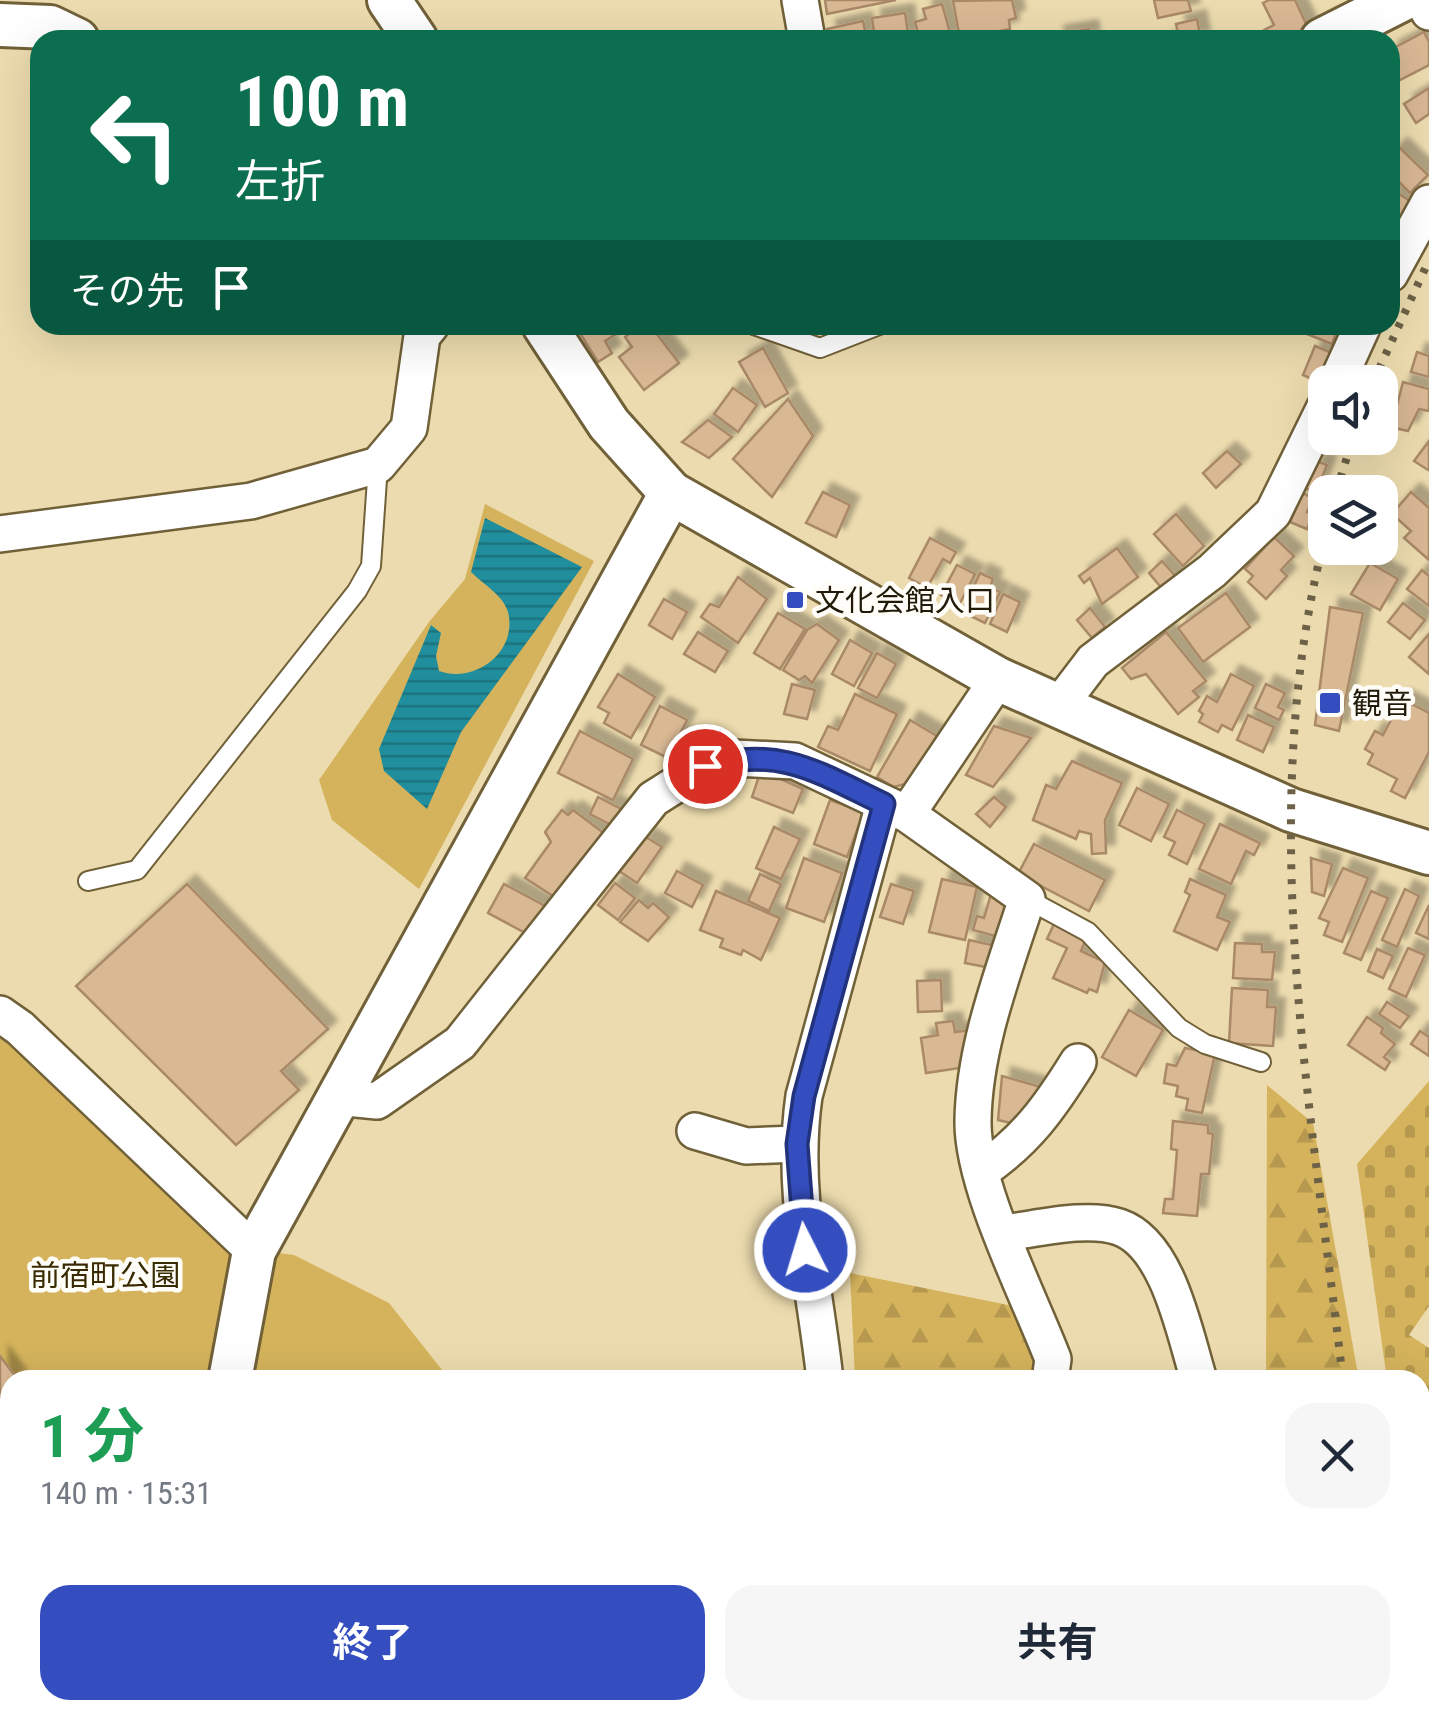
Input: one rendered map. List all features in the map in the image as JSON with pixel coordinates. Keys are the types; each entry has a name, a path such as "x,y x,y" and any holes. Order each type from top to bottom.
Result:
{"street":[{"path":"389,0 409,30"},
{"path":"800,0 805,30"},
{"path":"1342,30 1401,0"},
{"path":"1424,0 1429,12"},
{"path":"0,25 56,30"},
{"path":"1400,256 1429,203"},
{"path":"0,534 251,500 378,465 409,428 423,335"},
{"path":"550,335 608,424 671,493 998,679 1291,810 1429,852"},
{"path":"1344,365 1358,335"},
{"path":"1058,707 1093,660 1212,571 1273,512 1308,441"},
{"path":"232,1370 254,1251 671,493"},
{"path":"823,1370 805,1250 797,1144 804,1096 895,809 998,679"},
{"path":"336,1098 377,1101 460,1044 653,799 680,778 734,758 772,756 794,760 895,809 1027,900 983,1048 972,1122 981,1172 1053,1359 1051,1370"},
{"path":"0,1014 20,1028 254,1251"},
{"path":"981,1172 1018,1146 1046,1114 1078,1062"},
{"path":"695,1132 746,1146 797,1144"},
{"path":"1004,1233 1086,1225 1119,1227 1138,1239 1163,1267 1197,1370"}],"lane":[{"path":"783,335 820,348 854,335"},
{"path":"88,882 137,870 357,590 372,566 378,465"},
{"path":"1027,900 1088,932 1179,1028 1205,1044 1261,1062"}],"green space":[{"path":"485,504 594,561 419,889 332,820 319,780 429,622 465,579"},
{"name":"前宿町公園","path":"0,1033 224,1246 294,1255 389,1303 442,1370 0,1370"},
{"path":"1429,1081 1429,1306 1409,1335 1429,1348 1429,1370 1386,1370 1357,1164"},
{"path":"1267,1085 1313,1123 1357,1370 1266,1370"},
{"path":"850,1273 1052,1314 1070,1370 855,1370"}],"water":[{"path":"485,518 582,567 461,732 427,809 384,771 379,749 431,625 441,633 436,656 439,671 453,674 479,669 500,652 506,640 506,606 471,572"}],"building":[{"path":"825,0 896,0 827,14"},
{"path":"1012,0 1016,18 1009,20 1010,29 958,30 953,1"},
{"path":"1154,0 1188,0 1191,11 1158,18"},
{"path":"1295,0 1308,28 1264,30 1274,25 1263,3"},
{"path":"942,4 949,30 917,30 915,22 926,19 923,9"},
{"path":"905,13 908,30 874,30 872,18"},
{"path":"1197,19 1199,30 1177,30 1176,24"},
{"path":"863,21 865,30 827,30"},
{"path":"1424,32 1429,42 1429,65 1400,80 1400,45"},
{"path":"1429,88 1429,114 1416,123 1404,104"},
{"path":"1400,148 1428,175 1410,193 1400,183"},
{"path":"1400,195 1413,203 1400,222"},
{"path":"581,335 615,335 605,341 612,353 598,362"},
{"path":"658,335 679,363 644,390 619,357 632,347 625,337"},
{"path":"1310,335 1335,335 1332,344"},
{"path":"1315,346 1332,353 1327,365 1308,365 1308,377 1303,375"},
{"path":"763,348 788,393 765,407 739,362"},
{"path":"1417,352 1429,356 1429,377 1411,372"},
{"path":"1403,382 1429,389 1429,411 1419,409 1408,431 1398,429"},
{"path":"733,388 757,405 738,432 714,414"},
{"path":"788,399 813,436 772,497 733,459"},
{"path":"708,420 732,437 709,458 682,442"},
{"path":"1429,441 1429,469 1428,470 1414,461"},
{"path":"1227,451 1241,464 1216,488 1203,473"},
{"path":"1316,461 1327,465 1323,475 1310,475"},
{"path":"823,492 850,505 836,537 806,523"},
{"path":"1411,492 1429,508 1429,560 1404,538 1411,531 1398,519 1398,507"},
{"path":"1302,493 1308,496 1307,529 1290,522"},
{"path":"1176,514 1204,546 1183,566 1154,534"},
{"path":"1274,537 1294,556 1281,570 1287,576 1266,599 1248,582 1253,576 1245,569"},
{"path":"930,538 956,552 950,563 943,559 927,588 909,578"},
{"path":"1117,548 1138,577 1102,604 1090,578 1084,583 1079,576"},
{"path":"1162,561 1178,579 1164,591 1149,573"},
{"path":"957,565 975,574 959,605 941,595"},
{"path":"1369,565 1398,579 1380,610 1351,594"},
{"path":"1422,570 1429,576 1429,606 1407,589"},
{"path":"980,573 993,579 990,587 1000,592 985,623 962,612"},
{"path":"738,577 767,599 738,643 701,617 710,604 719,607"},
{"path":"1226,593 1250,627 1203,662 1178,628"},
{"path":"1003,594 1020,602 1007,632 990,624"},
{"path":"664,599 687,612 672,639 649,625"},
{"path":"1403,603 1425,620 1410,639 1388,622"},
{"path":"1330,607 1363,613 1339,731 1315,725"},
{"path":"1090,608 1105,627 1092,638 1077,620"},
{"path":"778,613 805,629 780,669 754,653"},
{"path":"817,624 839,640 812,683 805,676 799,680 783,670 807,630"},
{"path":"698,632 728,651 715,672 684,654"},
{"path":"1166,632 1206,681 1193,691 1199,697 1178,714 1146,674 1131,679 1122,668"},
{"path":"1429,634 1429,674 1409,657"},
{"path":"850,640 872,653 854,686 832,674"},
{"path":"877,653 896,664 877,698 858,688"},
{"path":"618,674 655,697 631,738 604,723 609,713 598,707"},
{"path":"1231,674 1254,686 1232,730 1222,725 1218,732 1199,722 1203,714 1199,711 1207,696 1217,702"},
{"path":"792,684 815,690 807,719 784,714"},
{"path":"1266,684 1285,693 1278,707 1284,710 1279,720 1255,708"},
{"path":"855,694 897,714 870,771 818,747 828,726 838,730"},
{"path":"1402,699 1429,713 1429,752 1405,798 1391,791 1397,779 1368,764 1373,754 1365,749 1375,731 1383,735"},
{"path":"660,706 687,720 668,758 641,745"},
{"path":"1248,715 1274,727 1263,752 1237,740"},
{"path":"910,720 937,736 909,783 894,787 877,777"},
{"path":"994,726 1031,738 993,787 966,775"},
{"path":"580,731 633,759 613,800 558,773"},
{"path":"1072,761 1122,783 1105,820 1106,853 1092,854 1091,834 1079,831 1076,839 1033,820 1046,785 1056,789"},
{"path":"761,770 803,789 793,813 752,797"},
{"path":"1137,788 1169,804 1151,841 1119,825"},
{"path":"598,797 621,809 613,826 590,814"},
{"path":"994,797 1006,807 990,827 976,814"},
{"path":"830,800 864,812 847,857 814,844"},
{"path":"562,810 568,815 573,810 605,834 556,898 525,878 551,842 545,832"},
{"path":"1177,810 1205,824 1187,864 1169,855 1175,842 1164,837"},
{"path":"1220,824 1260,843 1254,855 1246,851 1231,884 1199,869"},
{"path":"774,827 800,839 781,879 756,868"},
{"path":"646,837 662,847 637,883 619,871"},
{"path":"1034,844 1105,880 1089,911 1018,874"},
{"path":"804,858 842,873 824,922 786,908"},
{"path":"1311,858 1332,864 1324,896 1312,892"},
{"path":"1343,868 1368,878 1342,942 1324,935 1329,922 1319,918"},
{"path":"677,871 703,885 692,907 665,893"},
{"path":"760,874 781,884 769,911 748,901"},
{"path":"942,879 977,887 965,940 929,932"},
{"path":"1190,879 1226,895 1217,917 1230,922 1217,950 1174,931 1190,895 1185,892"},
{"path":"615,883 635,898 618,920 598,905"},
{"path":"187,884 328,1029 281,1071 299,1090 236,1145 76,986"},
{"path":"504,884 547,907 531,936 488,913"},
{"path":"891,884 914,891 903,924 880,917"},
{"path":"1405,889 1419,896 1397,947 1382,940"},
{"path":"716,891 780,918 761,960 743,950 741,955 720,947 723,939 700,930"},
{"path":"1371,891 1388,898 1361,960 1344,953"},
{"path":"991,894 1016,900 1006,939 973,930 977,916 984,918"},
{"path":"639,900 648,908 653,903 669,917 648,941 620,922"},
{"path":"1429,905 1429,939 1416,933"},
{"path":"1054,924 1086,939 1081,951 1105,962 1097,992 1089,989 1087,993 1053,978 1067,948 1047,939"},
{"path":"969,940 1001,947 996,969 965,963"},
{"path":"1235,943 1262,944 1262,952 1275,952 1272,980 1233,978"},
{"path":"1408,948 1425,955 1406,997 1389,989"},
{"path":"1377,949 1393,956 1383,978 1368,971"},
{"path":"941,980 942,1011 918,1012 917,981"},
{"path":"1232,988 1268,990 1267,1007 1276,1007 1273,1046 1229,1043"},
{"path":"1387,1002 1409,1016 1400,1028 1379,1014"},
{"path":"1129,1010 1163,1030 1136,1076 1102,1057"},
{"path":"1367,1017 1383,1028 1381,1033 1395,1044 1384,1057 1390,1062 1385,1070 1348,1045"},
{"path":"953,1021 955,1032 978,1029 973,1066 926,1073 921,1038 938,1035 936,1023"},
{"path":"1420,1031 1429,1037 1429,1056 1411,1044"},
{"path":"1185,1048 1215,1054 1202,1113 1186,1110 1188,1099 1176,1096 1178,1086 1164,1083 1167,1064 1176,1066"},
{"path":"1002,1076 1041,1087 1024,1126 998,1120"},
{"path":"1173,1121 1208,1125 1208,1133 1213,1134 1209,1174 1201,1174 1197,1216 1163,1213 1165,1199 1173,1199 1177,1150 1171,1149"},
{"path":"0,1356 10,1370 0,1370"}],"railway":[{"path":"1400,323 1429,260"},
{"path":"1381,365 1395,335"},
{"path":"1341,475 1348,455"},
{"path":"1319,565 1304,641 1293,746 1291,852 1305,1064 1342,1370"}],"place":[{"name":"文化会館入口","path":"795,600"},
{"name":"観音","path":"1330,703"}],"route":[{"path":"705,766 734,758 772,756 794,760 884,804 804,1096 797,1144 805,1250"}]}
